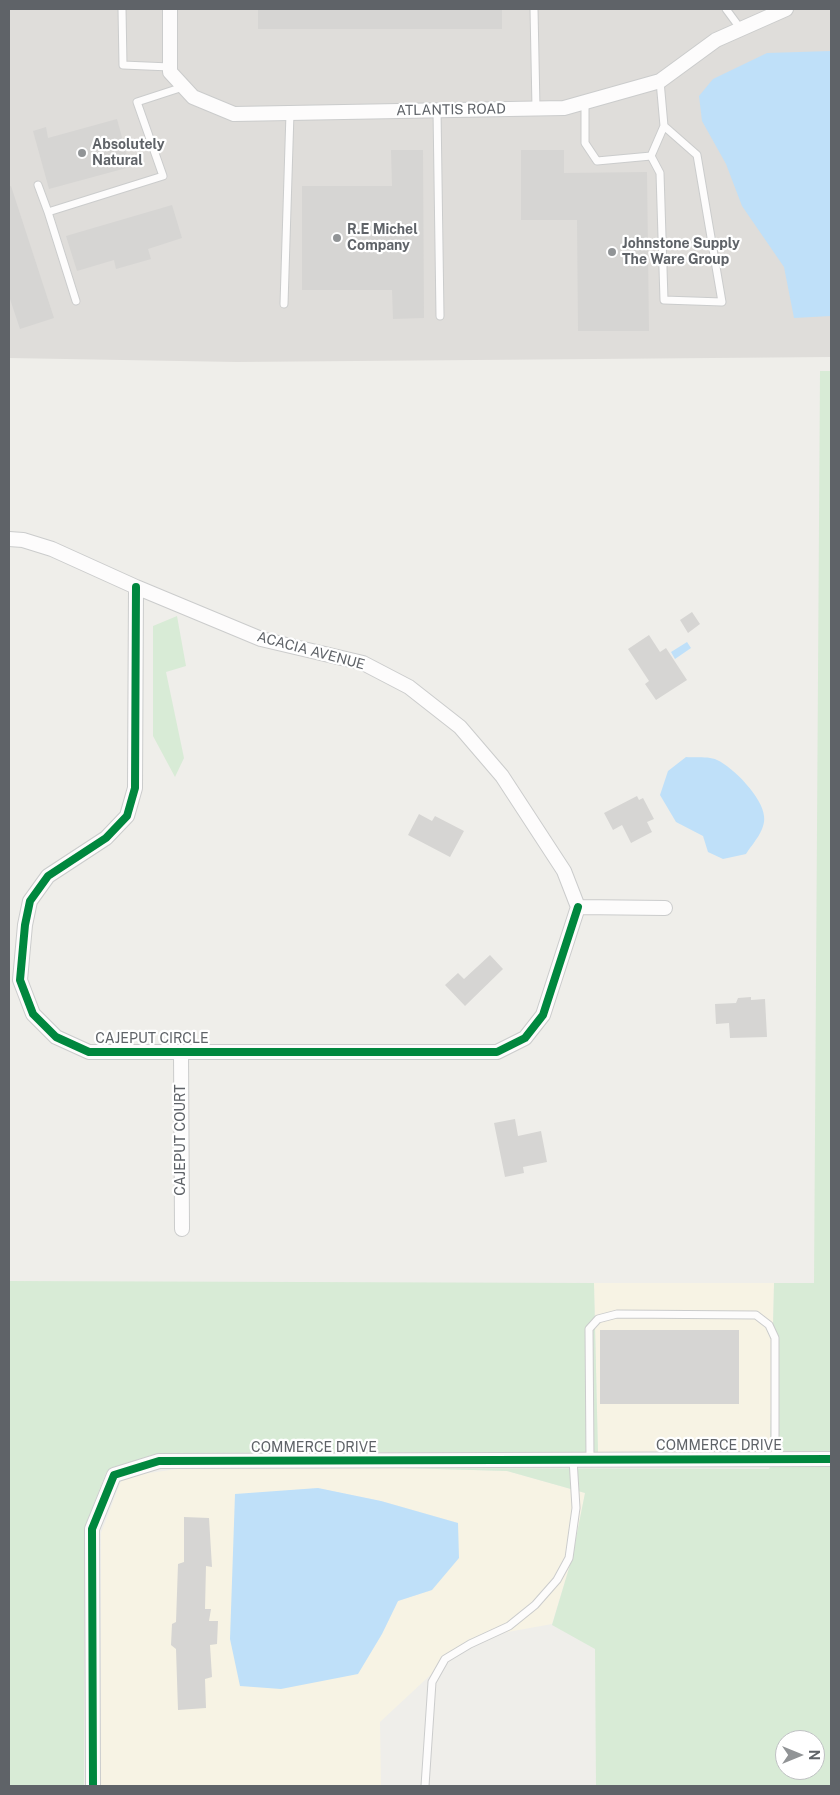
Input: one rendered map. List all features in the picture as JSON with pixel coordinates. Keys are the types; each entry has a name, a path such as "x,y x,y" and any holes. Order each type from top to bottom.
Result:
{"street":[{"path":"170,9 170,67"},
{"name":"ATLANTIS ROAD","path":"170,67 170,72 193,97 234,114 564,108 660,81 716,40 786,9"},
{"name":"ACACIA AVENUE","path":"9,539 23,540 52,548 136,587 261,639 363,663 409,686 460,727 502,776 564,871 578,907"},
{"name":"CAJEPUT CIRCLE","path":"136,587 135,788 127,816 106,838 48,876 30,901 25,925 20,980 33,1014 56,1038 89,1052 496,1052 525,1038 542,1015 578,907"},
{"path":"578,907 665,908"},
{"name":"CAJEPUT COURT","path":"181,1052 182,1229"},
{"name":"COMMERCE DRIVE","path":"93,1786 92,1529 114,1475 159,1461 831,1459"}],"lane":[{"path":"122,9 124,65 170,67"},
{"path":"534,9 536,108"},
{"path":"726,9 740,28"},
{"path":"651,156 664,126 660,81"},
{"path":"48,212 164,176 137,102 184,87"},
{"path":"585,102 584,142 598,161 651,156"},
{"path":"437,110 440,316"},
{"path":"284,304 290,113"},
{"path":"651,156 660,173 664,300 722,302 697,155 664,126"},
{"path":"38,185 76,301"},
{"path":"590,1459 589,1329 598,1319 617,1314 756,1315 769,1325 775,1338 775,1459"},
{"path":"425,1786 432,1682 445,1660 470,1644 509,1626 535,1605 557,1580 569,1558 576,1508 573,1459"}],"shaded area":[{"path":"9,9 831,9 831,357 237,362 9,358"},
{"path":"594,1283 774,1283 770,1451 598,1452"},
{"path":"401,1468 507,1471 585,1493 572,1558 552,1624 469,1639 380,1722 381,1786 101,1786 101,1533 121,1481 143,1474 177,1469","holes":["318,1488 381,1501 458,1523 432,1590 398,1601 382,1634 358,1674 235,1495"]}],"green space":[{"path":"820,371 831,371 831,1451 770,1451 774,1283 814,1283"},
{"path":"177,616 186,666 166,672 184,758 175,777 153,736 153,626"},
{"path":"9,1281 594,1283 598,1452 159,1453 111,1468 106,1473 84,1529 84,1786 9,1786"},
{"path":"770,1466 831,1466 831,1786 596,1786 595,1649 552,1625 572,1558 585,1493 507,1471 401,1468 769,1469"}],"water":[{"path":"831,51 831,316 794,318 784,267 742,206 726,164 702,121 699,96 713,79 767,53"},
{"path":"687,642 691,648 675,659 671,652"},
{"path":"686,757 717,760 739,776 753,792 762,809 764,821 758,836 746,854 723,859 708,852 703,836 676,822 660,795 668,771"},
{"path":"318,1488 381,1501 458,1523 459,1558 432,1590 398,1601 382,1634 358,1674 281,1689 240,1686 230,1639 235,1494"}],"building":[{"path":"258,9 502,9 502,29 258,29"},
{"name":"Absolutely Natural","path":"117,119 130,167 49,189 33,131 46,127 48,138"},
{"path":"391,150 423,150 424,318 393,319 392,290 302,290 302,186 392,186"},
{"name":"Johnstone Supply The Ware Group","path":"521,150 564,150 564,173 647,172 649,331 578,331 577,220 521,220"},
{"path":"11,186 54,318 20,329 9,296 9,187"},
{"path":"172,205 182,238 148,249 151,259 116,269 114,260 77,271 66,236"},
{"path":"692,612 700,624 688,633 680,620"},
{"path":"649,635 660,652 666,648 687,680 656,700 645,684 649,681 628,649"},
{"path":"637,796 639,800 643,798 654,819 647,822 652,832 631,843 622,825 613,830 604,813"},
{"path":"419,814 432,821 435,816 464,831 450,857 408,835"},
{"path":"490,955 503,969 465,1006 445,985 458,973 464,979"},
{"path":"751,997 751,1000 765,999 767,1037 730,1038 729,1023 716,1024 715,1004 736,1003 738,998"},
{"path":"515,1119 518,1136 541,1131 547,1162 523,1167 524,1173 505,1177 494,1123"},
{"path":"600,1330 739,1330 739,1404 600,1404"},
{"path":"184,1517 209,1518 212,1567 206,1566 205,1609 211,1609 209,1621 218,1621 217,1644 210,1645 212,1677 205,1679 206,1708 178,1710 176,1649 171,1645 172,1624 176,1622 178,1564 184,1562"}],"cycle path":[{"path":"136,587 135,788 127,816 106,838 48,876 30,901 25,925 20,980 33,1014 56,1037 89,1052 497,1052 525,1038 543,1015 578,907"},
{"path":"93,1786 92,1529 114,1475 159,1461 831,1459"}],"place":[{"name":"Absolutely Natural","path":"82,153"},
{"name":"R.E Michel Company","path":"337,238"},
{"name":"Johnstone Supply The Ware Group","path":"612,252"}]}
